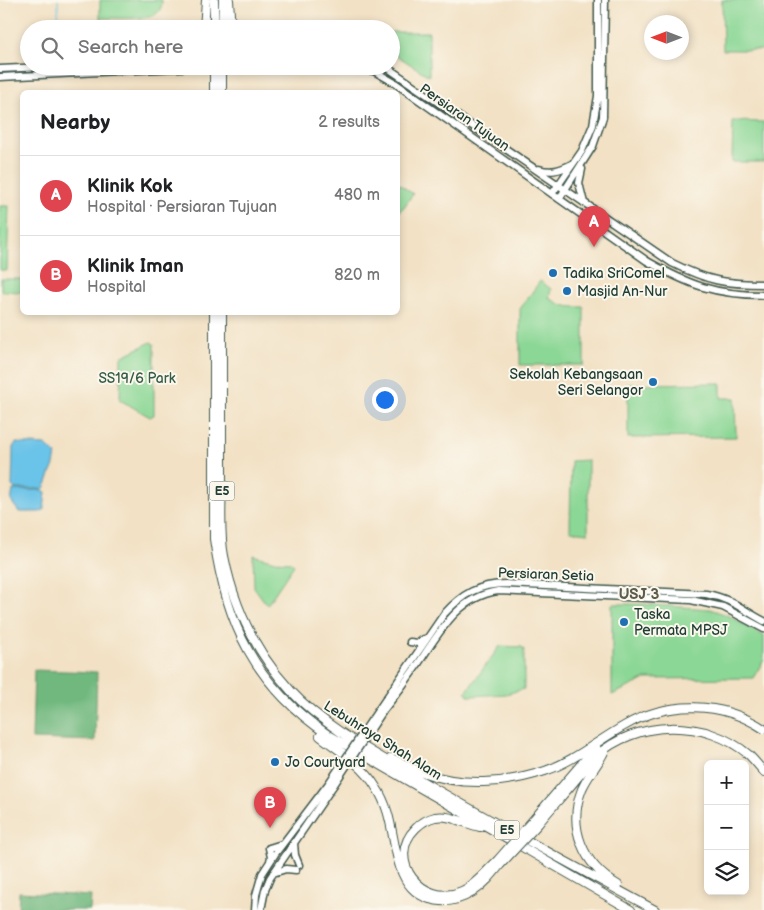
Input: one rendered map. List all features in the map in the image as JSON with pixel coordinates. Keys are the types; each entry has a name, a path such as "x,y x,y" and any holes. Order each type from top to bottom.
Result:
{"highway":[{"path":"205,20 206,0"},
{"path":"214,0 214,20"},
{"path":"222,20 223,0"},
{"path":"229,0 230,20"},
{"path":"214,75 214,90"},
{"path":"222,75 222,90"},
{"name":"Lebuhraya Shah Alam","path":"214,315 214,539 227,602 253,662 274,689 307,721 356,752 631,910"},
{"name":"Lebuhraya Shah Alam","path":"222,315 222,514 224,554 234,595 250,633 267,661 292,691 316,715 364,746 534,845 654,910"},
{"path":"364,746 422,772 444,778 491,782 515,779 546,771 569,761 625,725 659,710 693,707 718,709 736,714 764,729"},
{"path":"307,721 320,735 364,771 376,786 385,802 391,820 400,868 410,886 422,896 443,902 458,899 484,884 498,863"},
{"path":"489,829 450,817 436,816 424,820 412,832 406,842 404,856 407,870 416,884 430,893 442,896 453,895 473,885 498,863 595,758 615,742 638,733 658,728 678,727 695,730 729,742 749,755 764,772"},
{"path":"536,822 604,738"},
{"path":"604,750 600,760 587,778 579,798 576,821 583,851 601,874 654,910"}],"main road":[{"path":"559,199 562,188 589,138 596,111 598,0"},
{"path":"584,203 579,183 580,174 598,134 603,117 605,0"},
{"path":"0,69 20,68"},
{"name":"Persiaran Tujuan","path":"0,77 40,75"},
{"name":"Persiaran Tujuan","path":"381,75 647,261 677,277 717,292 764,295"},
{"name":"Persiaran Tujuan","path":"398,75 672,263 696,275 729,283 764,284"},
{"path":"552,194 562,188 587,156"},
{"path":"533,167 546,171 556,171 575,162"},
{"name":"Persiaran Setia","path":"331,784 430,634 455,602 469,591 496,584 706,594 720,597 736,604 764,621"},
{"name":"Persiaran Setia","path":"381,710 447,621 466,603 486,592 567,594 576,601 579,597 586,595 691,600 723,607 764,629"},
{"path":"412,660 414,649 410,642 418,643 430,634"},
{"path":"255,910 258,885 271,857 270,848 285,842 331,784"},
{"path":"261,910 264,890 272,874 294,844 331,784"},
{"path":"272,874 298,867 294,844"}],"green space":[{"path":"100,0 162,0 162,5 155,15 148,17 100,18"},
{"path":"722,0 764,0 764,50 723,50"},
{"path":"400,32 429,32 429,76 400,58"},
{"path":"733,121 764,122 764,162 732,162"},
{"path":"400,184 413,194 400,210"},
{"path":"0,206 9,206 7,271 0,270"},
{"path":"1,279 20,279 20,292 1,291"},
{"path":"540,281 551,289 549,298 566,306 584,307 584,365 520,365 520,309"},
{"name":"SS19/6 Park","path":"151,342 154,344 154,415 150,417 120,400 121,357"},
{"path":"721,383 721,398 735,398 736,437 628,438 628,384"},
{"path":"588,460 588,533 570,531 571,461"},
{"path":"253,555 275,561 291,562 294,565 267,605 254,587"},
{"path":"612,604 710,609 727,615 764,636 764,660 753,678 646,679 612,695"},
{"path":"500,646 522,647 524,650 524,689 506,694 469,696 466,692"},
{"path":"34,670 97,672 95,741 32,739"},
{"path":"19,892 91,896 90,910 18,910"}],"water":[{"path":"16,443 45,445 56,454 54,465 43,489 15,489 12,486 13,447"},
{"path":"13,490 43,490 46,492 44,510 40,512 19,512 11,501"}],"waterway":[{"path":"58,0 58,20"}],"place":[{"name":"Klinik Kok","path":"594,247"},
{"name":"Tadika SriComel","path":"553,273"},
{"name":"Masjid An-Nur","path":"567,291"},
{"name":"Sekolah Kebangsaan Seri Selangor","path":"653,382"},
{"name":"Taska Permata MPSJ","path":"624,622"},
{"name":"Jo Courtyard","path":"275,762"},
{"name":"Klinik Iman","path":"270,828"}],"district":[{"name":"USJ 3","path":"639,594"}]}
